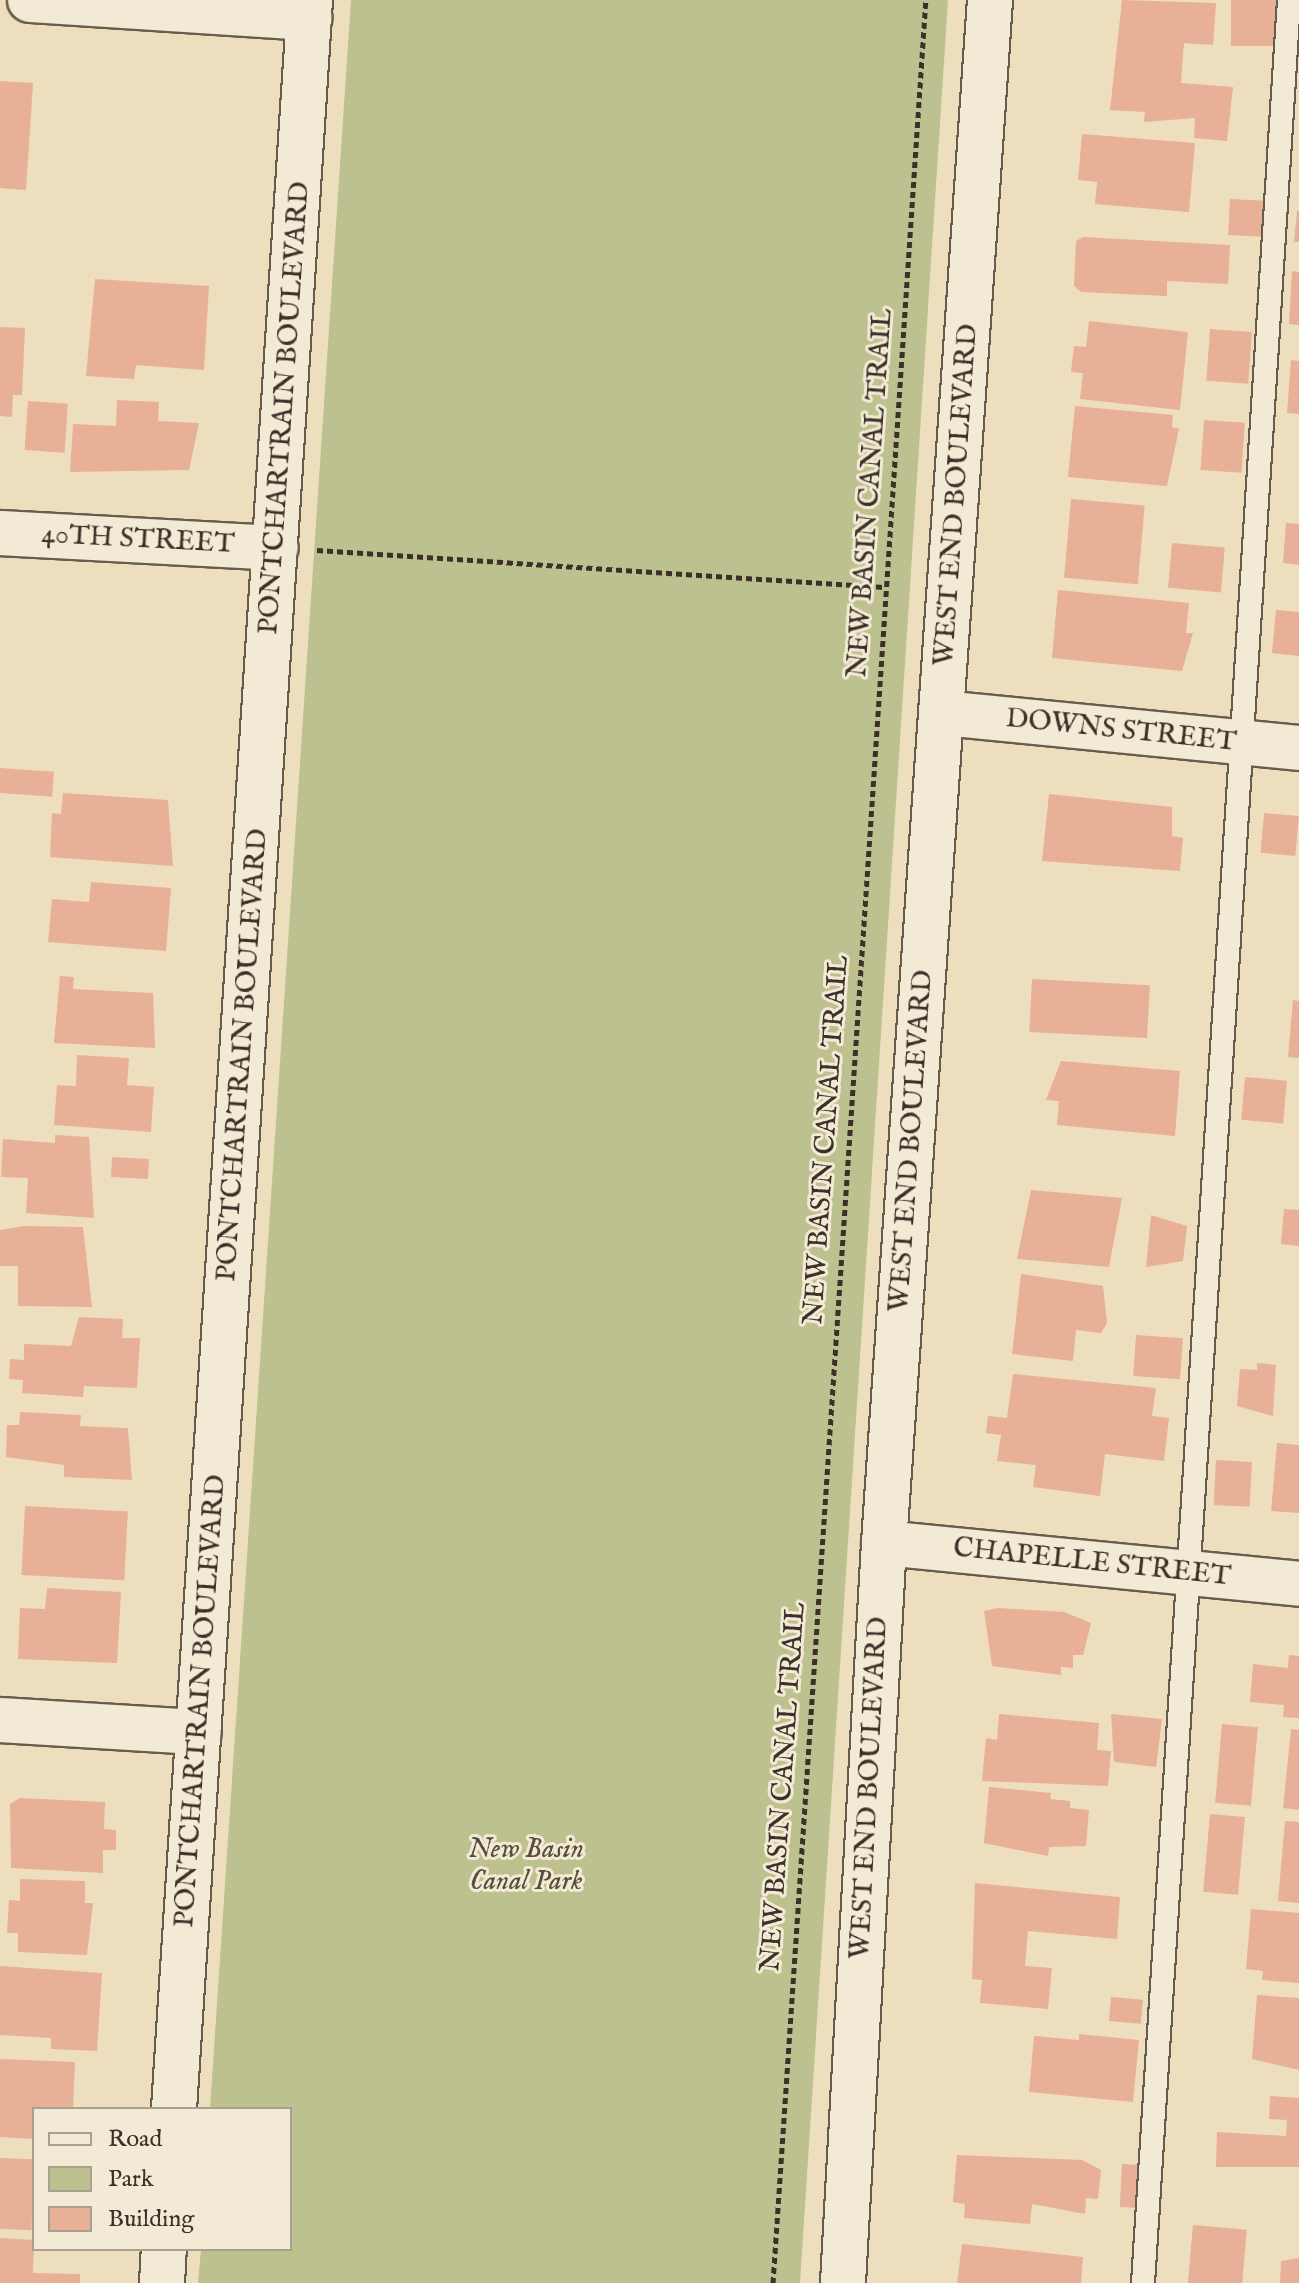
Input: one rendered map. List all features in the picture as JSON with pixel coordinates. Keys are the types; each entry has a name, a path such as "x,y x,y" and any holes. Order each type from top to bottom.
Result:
{"main road":[{"path":"30,0 309,9"},
{"name":"WEST END BOULEVARD","path":"843,2283 884,1543 990,0"},
{"name":"PONTCHARTRAIN BOULEVARD","path":"174,2107 309,9"},
{"name":"40TH STREET","path":"0,533 276,548"},
{"name":"DOWNS STREET","path":"943,713 1299,748"},
{"name":"CHAPELLE STREET","path":"884,1543 1299,1584"},
{"path":"0,1720 199,1732"},
{"path":"162,2283 164,2251"}],"lane":[{"path":"1143,2283 1187,1573 1244,743 1289,0"}],"path":[{"name":"NEW BASIN CANAL TRAIL","path":"773,2283 884,587 926,0"},
{"path":"276,548 884,587"}],"green space":[{"name":"New Basin Canal Park","path":"351,0 948,0 800,2283 198,2283 201,2251 292,2251 292,2107 210,2107"}],"building":[{"path":"1122,0 1216,3 1213,45 1184,43 1181,83 1233,87 1227,141 1194,138 1195,118 1144,122 1145,112 1110,110"},
{"path":"1231,0 1277,0 1277,46 1231,46"},
{"path":"0,81 33,83 26,190 0,188"},
{"path":"1082,134 1195,143 1189,212 1095,204 1097,182 1078,180"},
{"path":"1230,199 1269,201 1267,237 1228,235"},
{"path":"1297,211 1299,242 1294,242"},
{"path":"1083,237 1230,245 1228,284 1167,281 1167,296 1081,292 1074,286 1076,241"},
{"path":"1292,271 1299,272 1299,325 1289,324"},
{"path":"95,279 209,286 204,370 136,365 134,379 86,376"},
{"path":"1089,321 1188,332 1180,410 1080,399 1083,373 1071,372 1074,346 1086,347"},
{"path":"0,327 25,328 22,395 13,395 12,417 0,416"},
{"path":"1210,329 1252,332 1248,384 1206,381"},
{"path":"1291,360 1299,361 1299,414 1287,413"},
{"path":"117,400 159,402 158,421 199,423 189,470 70,472 73,424 116,426"},
{"path":"28,401 68,404 64,453 25,450"},
{"path":"1075,406 1173,415 1172,427 1179,429 1167,486 1068,477"},
{"path":"1204,420 1245,423 1241,473 1201,470"},
{"path":"1071,499 1145,505 1138,584 1064,578"},
{"path":"1286,523 1299,524 1299,565 1283,563"},
{"path":"1172,543 1225,548 1221,592 1168,588"},
{"path":"1058,590 1189,603 1186,633 1193,633 1182,671 1052,658"},
{"path":"1276,610 1299,612 1299,656 1272,653"},
{"path":"0,768 54,772 52,797 0,793"},
{"path":"63,793 168,800 173,866 50,857 52,813 61,814"},
{"path":"1049,794 1172,807 1172,836 1183,838 1180,871 1042,861"},
{"path":"1264,813 1299,816 1295,856 1261,853"},
{"path":"91,882 171,888 166,951 48,942 52,899 89,902"},
{"path":"60,976 74,977 73,989 153,993 155,1048 54,1043"},
{"path":"1032,979 1150,985 1147,1038 1029,1032"},
{"path":"1293,1000 1299,1001 1299,1058 1288,1057"},
{"path":"77,1055 129,1058 127,1085 154,1087 151,1132 54,1125 57,1085 76,1086"},
{"path":"1061,1061 1180,1071 1175,1136 1057,1125 1059,1101 1046,1100"},
{"path":"1245,1077 1287,1081 1283,1123 1241,1120"},
{"path":"55,1135 89,1137 94,1218 26,1213 28,1178 1,1177 3,1139 55,1143"},
{"path":"112,1157 149,1159 148,1179 111,1177"},
{"path":"1031,1190 1122,1198 1109,1267 1017,1259"},
{"path":"1284,1209 1299,1210 1299,1246 1281,1244"},
{"path":"1151,1215 1187,1226 1183,1261 1146,1267"},
{"path":"24,1226 83,1227 92,1307 18,1306 18,1266 0,1266 0,1230"},
{"path":"1021,1274 1103,1286 1107,1323 1101,1333 1076,1330 1073,1361 1012,1354"},
{"path":"79,1317 123,1319 122,1338 140,1338 137,1388 84,1386 83,1397 22,1393 23,1380 9,1379 10,1359 24,1360 24,1344 71,1346"},
{"path":"1136,1335 1183,1338 1180,1379 1133,1376"},
{"path":"1257,1363 1276,1365 1273,1416 1237,1406 1240,1369 1257,1370"},
{"path":"1013,1374 1156,1388 1152,1416 1169,1418 1164,1461 1105,1454 1100,1496 1033,1487 1036,1465 997,1461 1001,1435 986,1433 988,1416 1007,1418"},
{"path":"20,1412 81,1415 80,1426 128,1428 132,1480 64,1477 64,1465 6,1457 7,1425 19,1425"},
{"path":"1277,1443 1299,1445 1299,1513 1271,1511"},
{"path":"1216,1460 1252,1462 1250,1507 1214,1505"},
{"path":"25,1506 128,1511 124,1580 21,1575"},
{"path":"47,1588 121,1592 117,1663 18,1659 20,1608 45,1609"},
{"path":"998,1608 1064,1612 1091,1623 1083,1655 1073,1655 1073,1668 1061,1667 1061,1675 992,1666 984,1611"},
{"path":"1289,1655 1299,1656 1299,1718 1283,1717 1284,1705 1250,1702 1253,1664 1288,1668"},
{"path":"999,1714 1099,1723 1097,1750 1111,1751 1108,1786 982,1781 986,1738 997,1740"},
{"path":"1111,1714 1162,1719 1156,1767 1114,1762"},
{"path":"1222,1724 1258,1727 1251,1806 1215,1803"},
{"path":"1291,1729 1299,1730 1299,1810 1283,1808"},
{"path":"989,1787 1051,1793 1050,1799 1070,1801 1070,1808 1089,1810 1086,1846 1049,1847 1048,1856 984,1843"},
{"path":"20,1798 105,1802 104,1829 116,1830 116,1850 103,1850 103,1873 11,1868 10,1804"},
{"path":"1210,1814 1245,1817 1238,1895 1203,1892"},
{"path":"1285,1821 1299,1822 1299,1903 1278,1901"},
{"path":"20,1879 85,1881 85,1903 93,1903 87,1955 18,1952 18,1933 7,1933 9,1900 20,1901"},
{"path":"975,1883 1120,1897 1117,1939 1028,1931 1025,1966 1052,1968 1048,2009 980,2003 982,1980 972,1979"},
{"path":"1251,1909 1299,1913 1299,1983 1262,1980 1263,1971 1246,1969"},
{"path":"0,1966 102,1973 97,2051 51,2049 51,2038 0,2035"},
{"path":"1257,1995 1299,1998 1299,2070 1252,2059"},
{"path":"1111,1997 1143,2000 1141,2024 1109,2021"},
{"path":"1079,2034 1139,2040 1133,2102 1029,2092 1034,2036 1079,2040"},
{"path":"0,2059 75,2062 73,2107 32,2107 32,2139 0,2137"},
{"path":"1270,2096 1299,2098 1299,2167 1216,2167 1217,2132 1286,2136 1287,2120 1269,2119"},
{"path":"957,2155 1082,2160 1101,2170 1098,2199 1086,2198 1085,2214 1032,2204 1030,2224 964,2218 965,2204 953,2202"},
{"path":"0,2158 32,2159 32,2230 0,2229"},
{"path":"1122,2164 1140,2165 1138,2208 1120,2207"},
{"path":"1193,2225 1247,2230 1242,2283 1188,2283"},
{"path":"0,2238 32,2240 33,2273 80,2274 80,2283 0,2283"},
{"path":"962,2244 1083,2257 1081,2283 957,2283"},
{"path":"1299,2258 1299,2283 1280,2283 1281,2261"}]}
